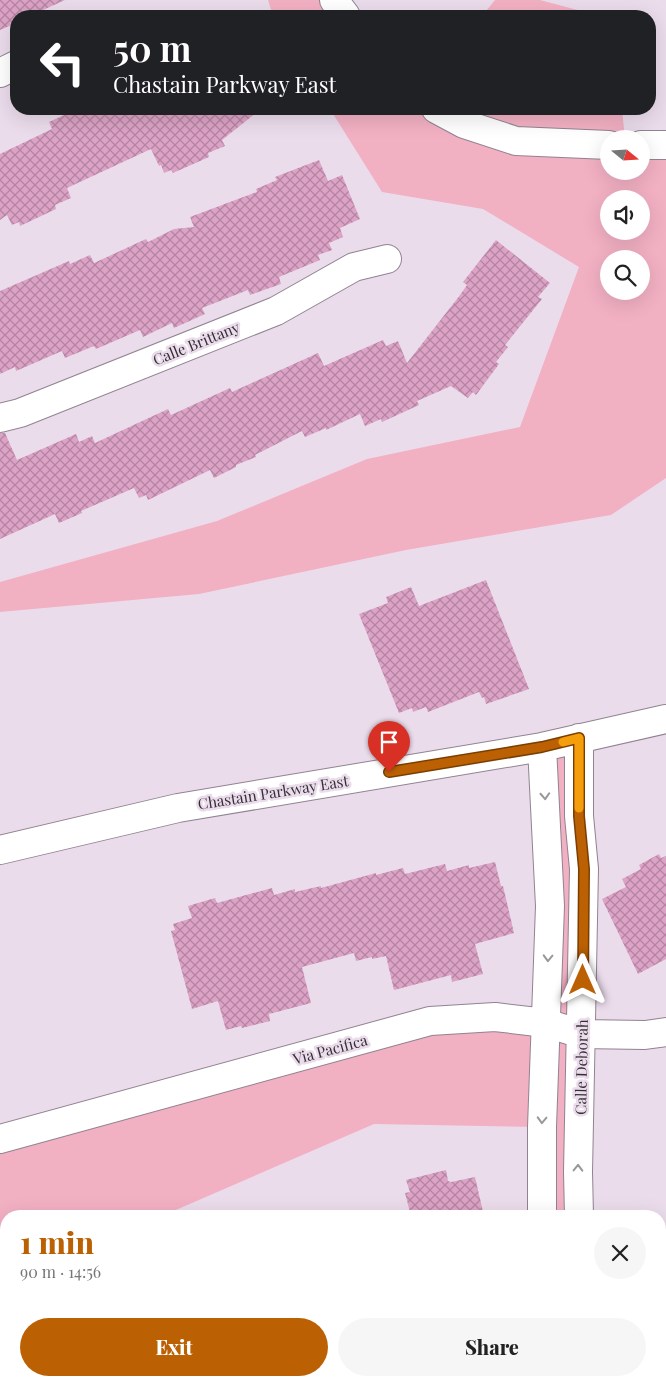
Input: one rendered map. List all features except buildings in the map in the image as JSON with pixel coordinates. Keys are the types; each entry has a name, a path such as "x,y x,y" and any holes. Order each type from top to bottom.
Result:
{"street":[{"path":"447,115 464,124 516,141 600,145"},
{"path":"650,145 666,145"},
{"name":"Calle Brittany","path":"0,418 20,414 276,311 354,267 387,259"},
{"name":"Chastain Parkway East","path":"0,850 178,808 542,747 666,719"},
{"name":"Calle Deborah","path":"579,738 579,816 584,869 579,1210"},
{"path":"542,747 550,906 542,1127 542,1210"},
{"name":"Via Pacifica","path":"0,1139 430,1021 495,1017 546,1023 581,1034 645,1035 666,1032"}],"shaded area":[{"path":"268,0 334,0 342,10 271,10"},
{"path":"495,0 540,0 578,10 487,10"},
{"path":"334,115 623,115 624,130 600,130 600,180 650,180 650,145 666,145 666,478 611,515 406,550 199,594 0,612 0,582 217,521 367,459 520,427 579,267 483,209 382,192"},
{"path":"579,738 579,1210 542,1210 542,1127 374,1124 176,1210 0,1210 0,1139 430,1021 546,1022 542,747"}],"slow traffic":[{"path":"563,742 579,738 579,808"}],"route":[{"path":"389,772 542,747 579,738 579,816 584,869 583,980"}]}
